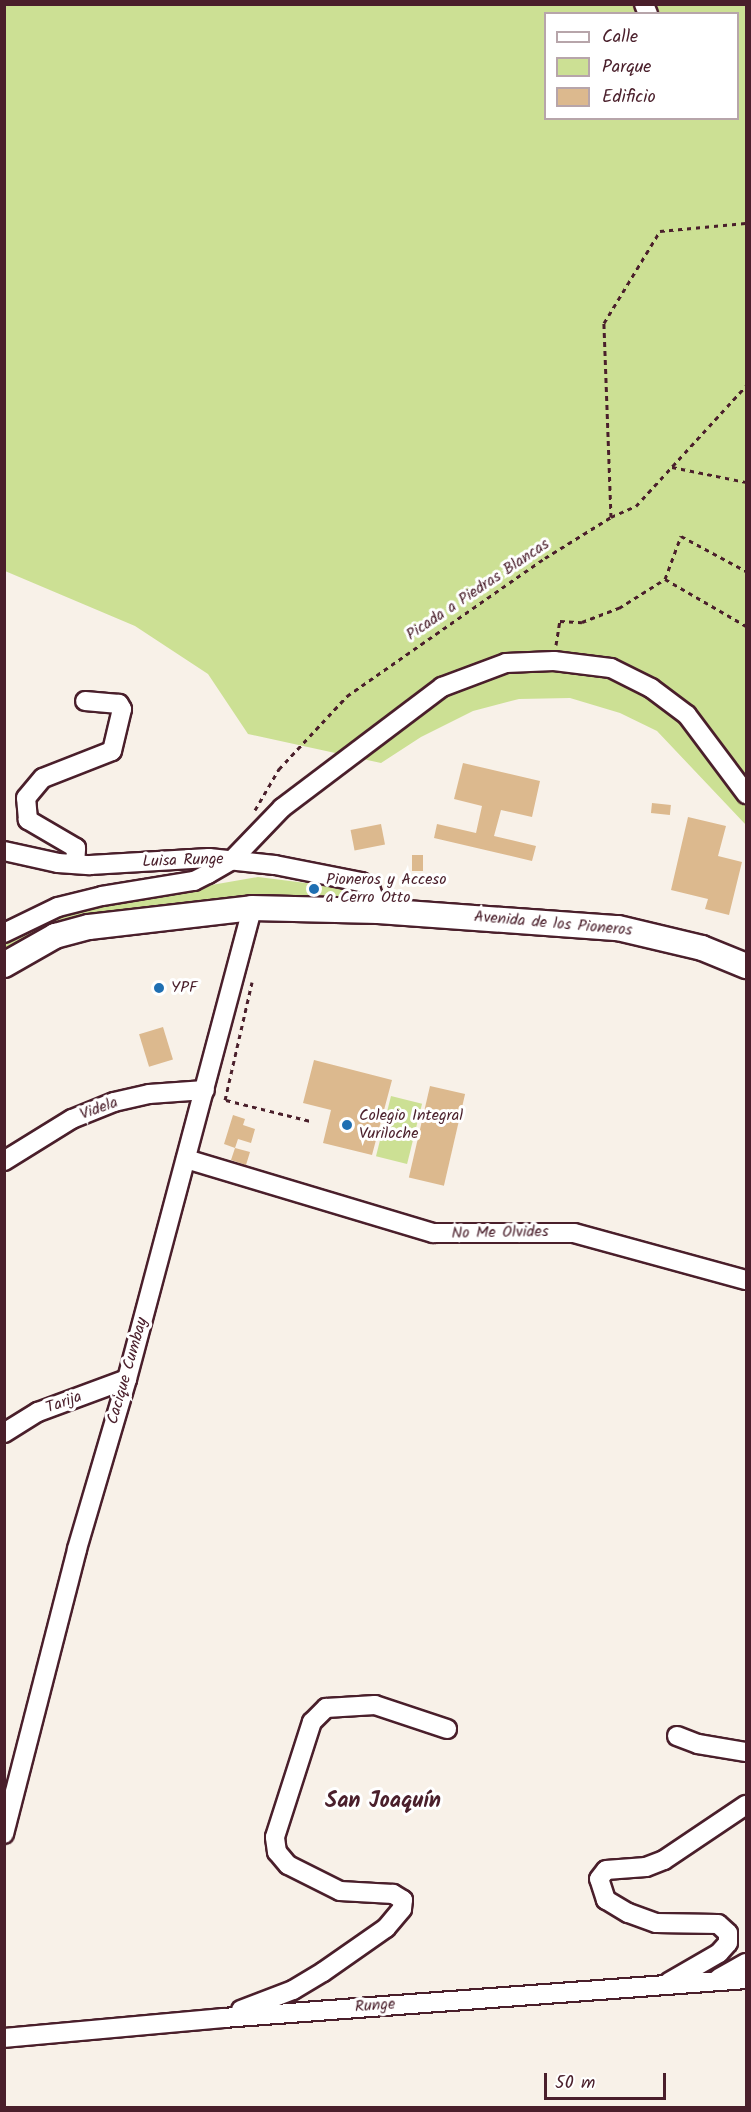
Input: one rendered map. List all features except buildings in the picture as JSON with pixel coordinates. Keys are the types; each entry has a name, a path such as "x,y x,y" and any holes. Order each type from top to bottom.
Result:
{"main road":[{"name":"Avenida de los Pioneros","path":"4,965 55,936 89,927 252,908 378,911 618,928 702,948 747,966"}],"street":[{"path":"4,933 58,907 102,896 194,881 232,860 254,835 335,767 442,687 506,663 554,661 611,668 651,688 687,715 747,794"},
{"path":"75,864 76,848 28,820 26,798 43,778 112,751 122,710 119,704 85,701"},
{"name":"Luisa Runge","path":"4,851 75,864 232,860 361,882 370,887 378,911"},
{"name":"Cacique Cumbay","path":"4,1834 77,1549 127,1379 252,908"},
{"name":"Videla","path":"4,1161 72,1119 114,1102 148,1094 205,1090"},
{"name":"No Me Olvides","path":"186,1159 433,1233 574,1233 747,1280"},
{"name":"Tarija","path":"4,1433 38,1412 127,1379"},
{"path":"223,2018 293,1990 323,1972 386,1928 402,1909 403,1900 393,1894 340,1891 288,1865 278,1852 275,1837 312,1722 326,1708 375,1705 447,1729"},
{"path":"677,1736 698,1744 747,1752"},
{"path":"665,1984 719,1953 729,1943 728,1933 718,1924 656,1923 628,1913 606,1900 599,1879 606,1869 646,1867 664,1860 747,1805"},
{"path":"713,1982 747,1963"},
{"name":"Runge","path":"4,2038 223,2018 747,1979"}],"path":[{"path":"611,517 604,324 660,231 747,223"},
{"name":"Picada a Piedras Blancas","path":"254,835 252,815 279,769 347,696 545,558 611,517 636,506 747,386"},
{"path":"672,467 747,482"},
{"path":"554,661 560,621 582,622 620,608 665,579 681,536 747,571"},
{"path":"665,579 747,626"},
{"path":"225,1100 254,974"},
{"path":"205,1090 225,1100 310,1121"}],"green space":[{"path":"4,5 746,5 746,825 657,731 620,713 570,698 519,699 473,711 421,737 381,763 248,734 208,674 135,626 5,571"},
{"path":"258,877 362,890 358,898 242,896 89,915 38,930 5,953 4,943 48,917 91,906"},
{"path":"391,1096 422,1104 407,1164 376,1156"}],"place":[{"name":"Pioneros y Acceso a Cerro Otto","path":"314,889"},
{"name":"YPF","path":"159,988"},
{"name":"Colegio Integral Vuriloche","path":"347,1125"}],"district":[{"name":"San Joaquín","path":"383,1802"}]}
